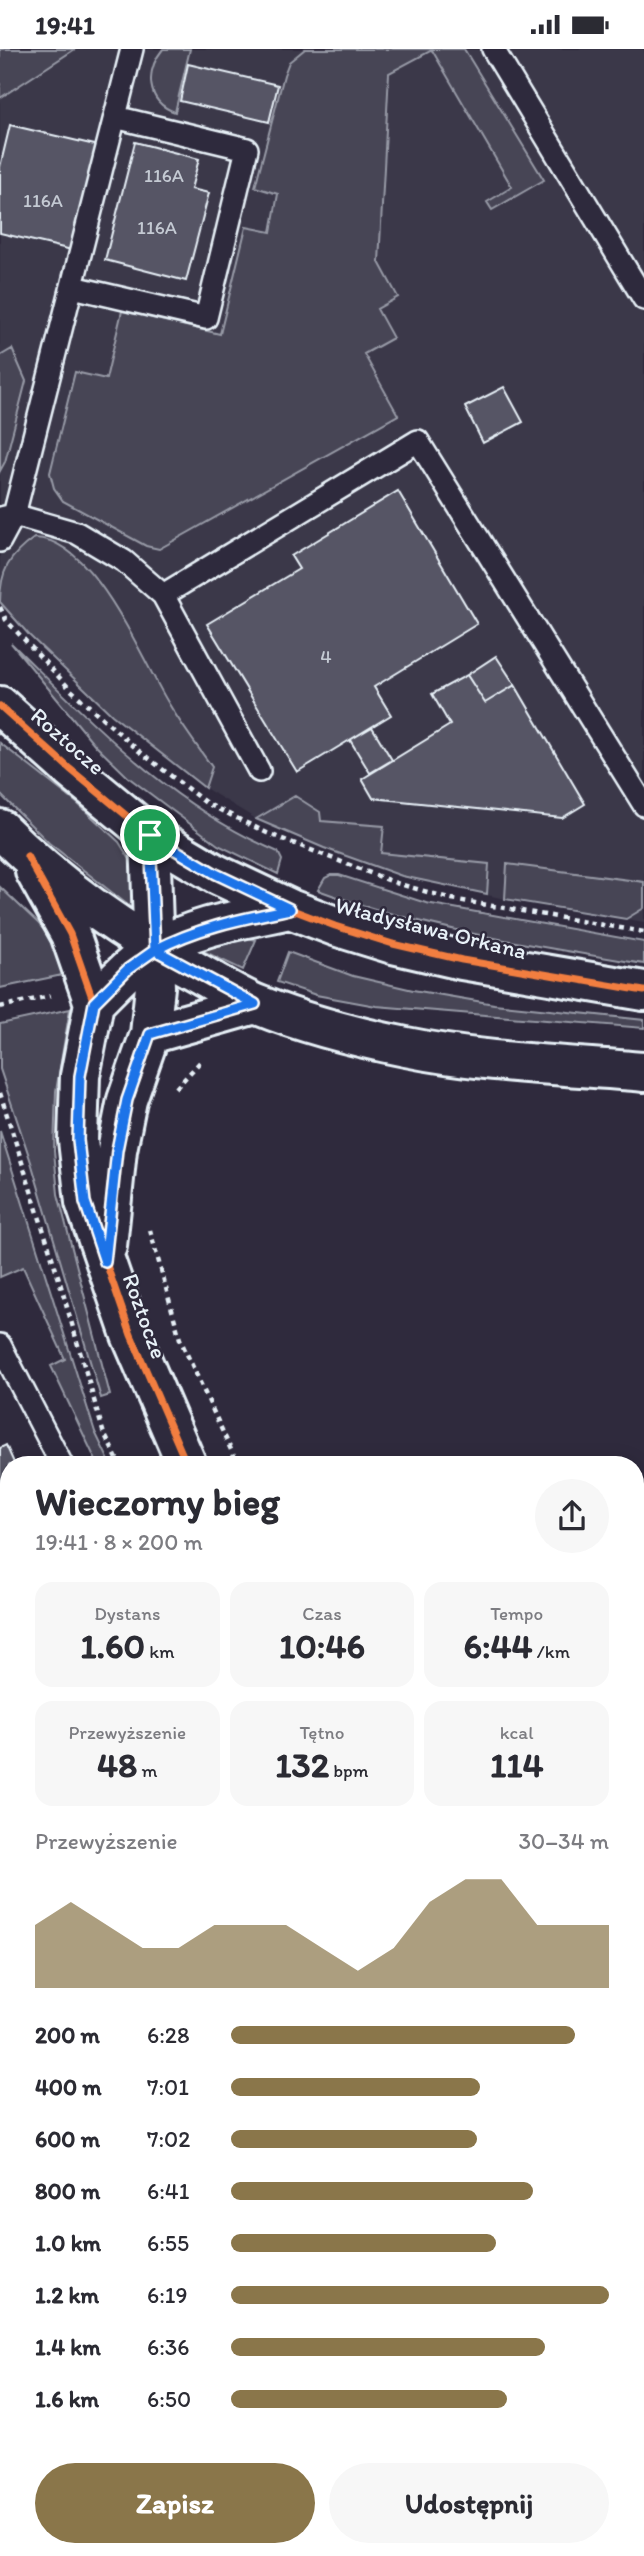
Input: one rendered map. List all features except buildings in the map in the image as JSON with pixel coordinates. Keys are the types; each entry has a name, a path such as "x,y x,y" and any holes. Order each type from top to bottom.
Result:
{"street":[{"name":"Roztocze","path":"0,706 70,769 150,835 216,874"},
{"path":"0,829 27,856 118,926 155,950 255,1004 344,1032 407,1047 471,1057 644,1072"},
{"name":"Roztocze","path":"105,1262 117,1150 124,1112 150,1034 155,987 150,835"},
{"path":"27,856 70,934 94,1003 128,969 185,934 290,909"},
{"name":"Władysława Orkana","path":"216,874 290,909 335,926 439,954 644,992"},
{"name":"Roztocze","path":"94,1003 80,1076 78,1140 85,1202 135,1348 183,1456"},
{"path":"150,1034 255,1004"}],"lane":[{"path":"0,541 73,286 132,49"},
{"path":"493,49 644,299"},
{"path":"73,286 206,318 247,149 115,117"},
{"path":"163,595 418,441 643,805"},
{"path":"7,517 77,534 124,561 163,595 259,771"},
{"path":"0,1345 57,1456"}],"path":[{"path":"0,607 6,620 70,689 139,751 206,803 311,852 396,883 452,899 644,932"},
{"path":"166,1097 203,1060"},
{"path":"0,1093 58,1276 103,1431 116,1456"},
{"path":"150,1221 150,1232 180,1339 234,1456"}],"shaded area":[{"path":"0,49 644,49 644,922 505,899 402,876 324,848 256,819 205,788 112,715 30,636 0,602"},
{"path":"0,49 75,49 0,98"},
{"path":"163,49 190,49 175,112 158,101 151,85 153,67"},
{"path":"305,49 464,49 544,180 492,210 487,202 512,187 432,50 389,73 379,262 398,297 377,309 393,338 364,354 398,415 159,549 146,546 63,501 54,488 50,473 75,372 106,379 122,311 220,334 246,227 271,232 278,194 255,187 284,75 289,62"},
{"path":"12,349 26,381 5,462 0,471 0,356"},
{"path":"34,538 56,543 76,558 114,604 169,704 212,767 205,788 112,715 30,636 0,602 2,581 8,565 18,551"},
{"path":"11,643 103,732 168,787 239,833 278,852 282,860 278,874 218,845 128,777 95,745"},
{"path":"0,743 77,803 119,842 141,877 137,910 49,843 0,794"},
{"path":"295,796 320,812 321,821 384,826 381,853 489,864 487,894 402,876 324,848 256,819"},
{"path":"507,864 644,882 644,908 626,919 505,899"},
{"path":"339,875 426,903 644,942 644,964 479,935 358,904 318,890 325,878"},
{"path":"0,887 52,940 67,974 0,988"},
{"path":"245,937 256,940 243,970 201,950 199,938"},
{"path":"288,952 353,976 413,990 494,1004 644,1020 644,1028 376,1006 316,995 277,982"},
{"path":"70,1009 56,1091 54,1151 58,1194 110,1395 101,1398 31,1162 0,1069 0,1024"},
{"path":"0,1131 95,1432 107,1456 94,1456 51,1366 65,1359 23,1267 0,1277"}],"cycle path":[{"path":"0,706 70,769 150,835 216,874 290,909 393,944 462,960 644,991"},
{"path":"27,856 70,934 94,1003 80,1076 78,1140 85,1202 131,1335 183,1456"}],"route":[{"path":"150,835 155,950 128,969 94,1003 80,1076 78,1140 85,1202 105,1262 117,1150 127,1100 150,1034 255,1004 155,950 185,934 290,909 216,874 150,835"}]}
